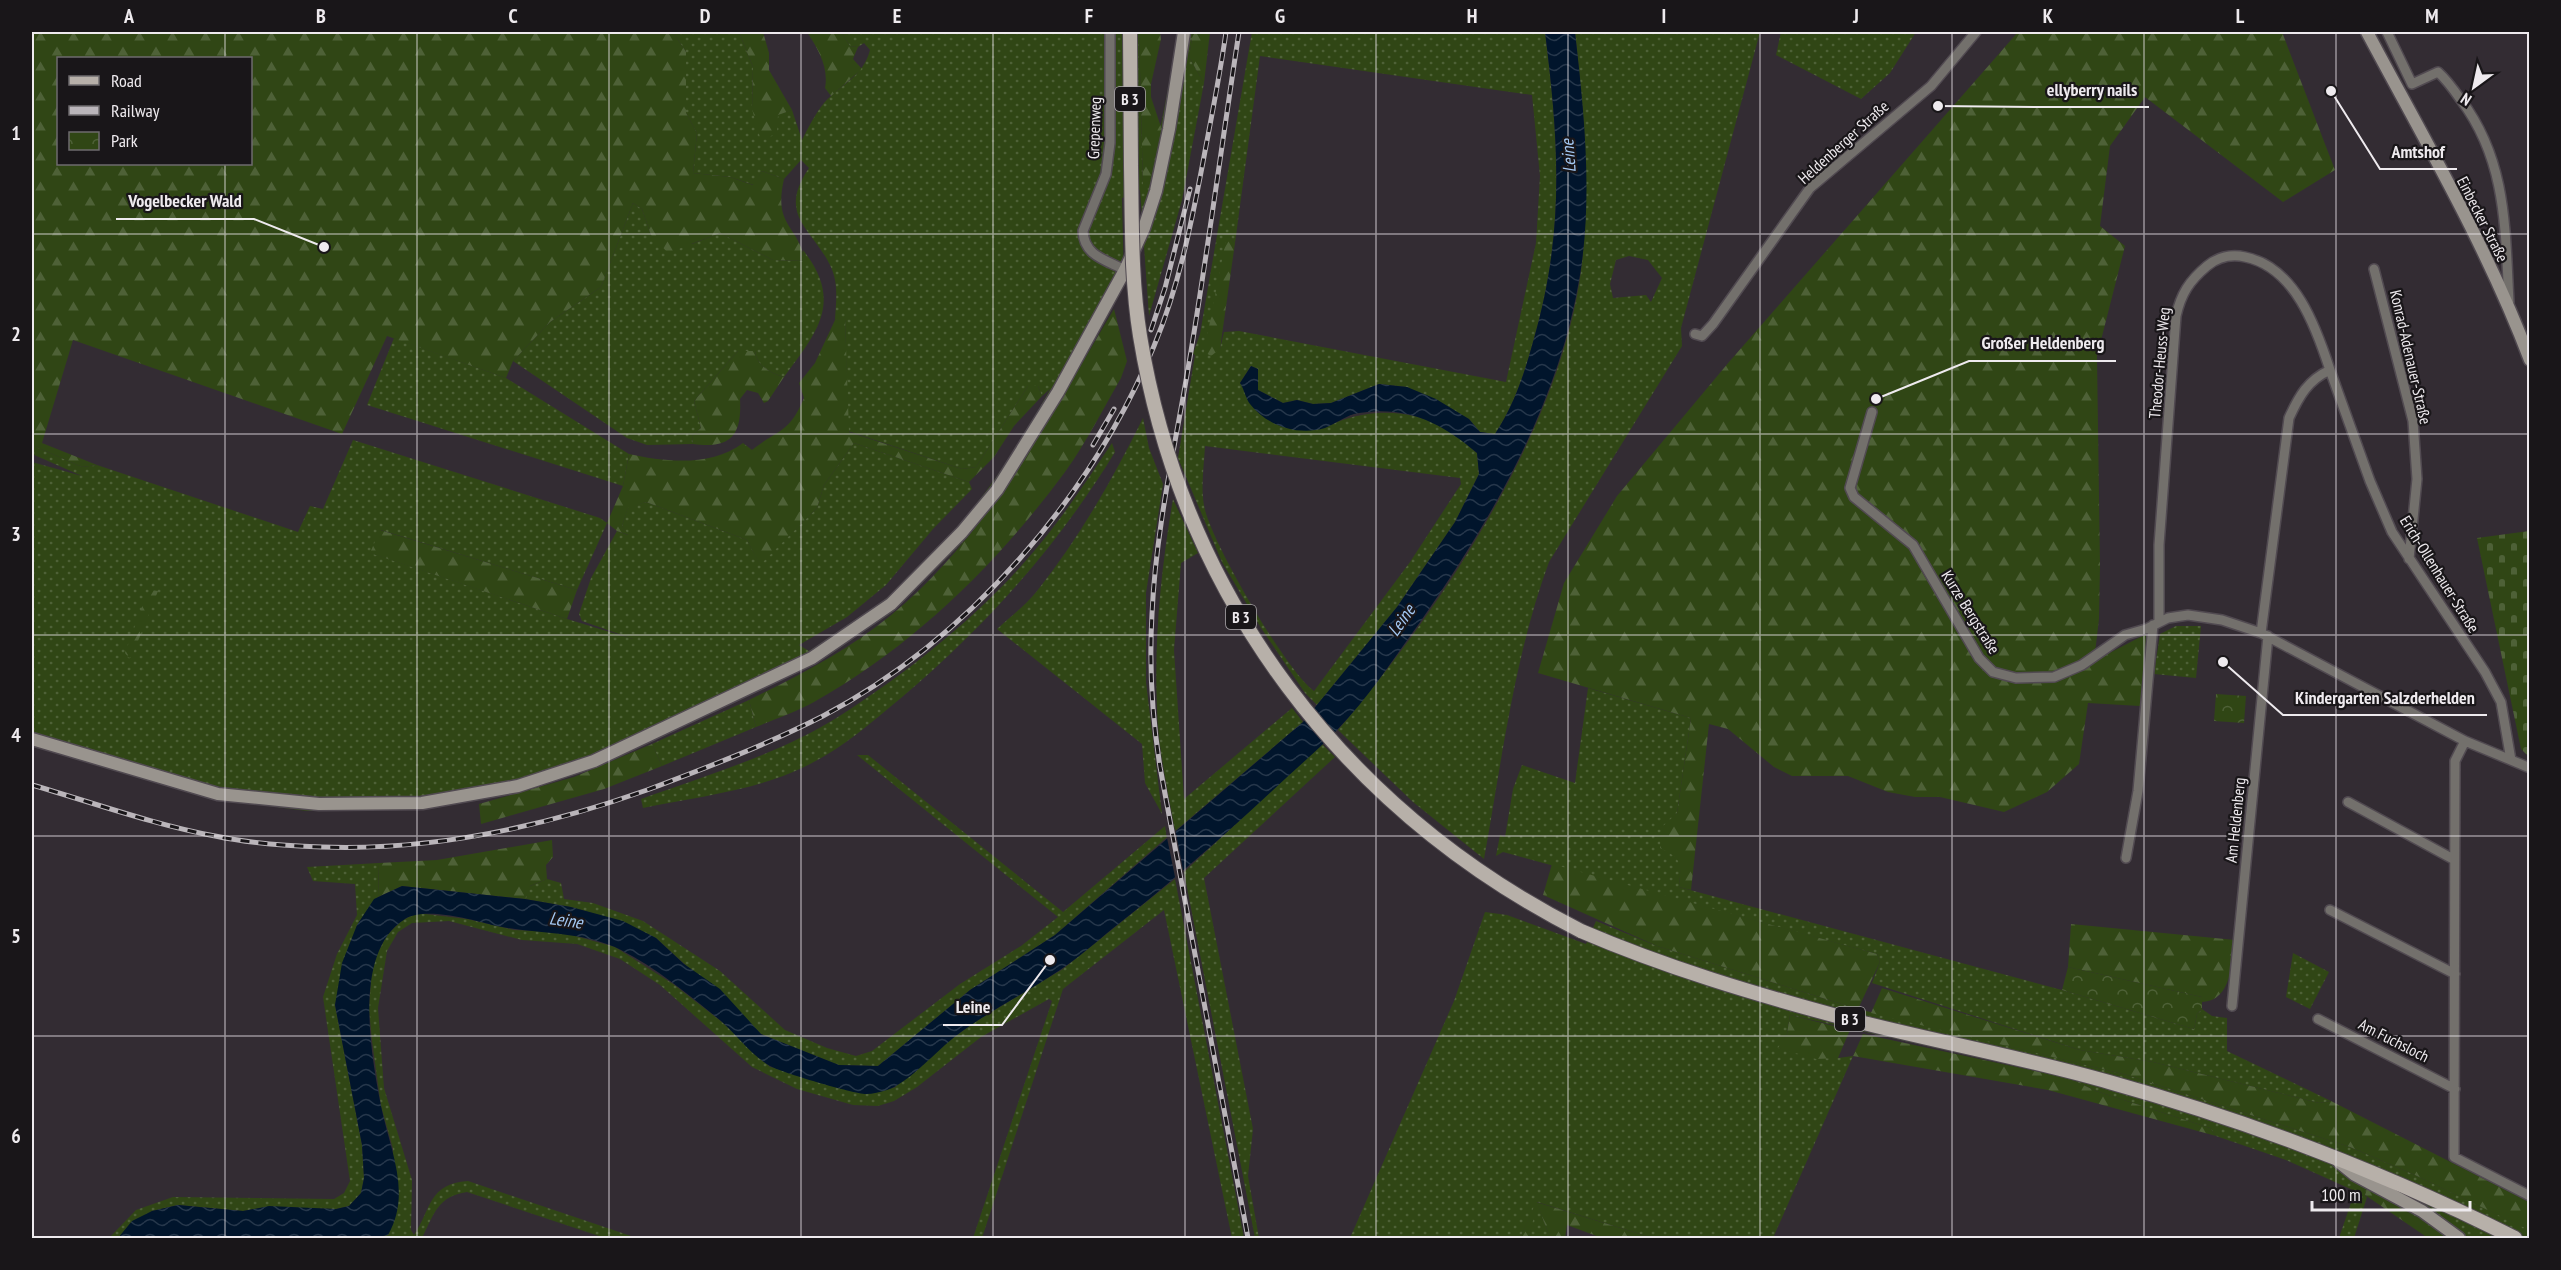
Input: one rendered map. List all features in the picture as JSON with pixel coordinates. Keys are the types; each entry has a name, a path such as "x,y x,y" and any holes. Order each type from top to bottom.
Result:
{"main road":[{"name":"B 3","path":"1130,32 1131,166 1136,301 1152,396 1168,451 1190,515 1234,606 1270,664 1304,709 1381,793 1462,860 1520,898 1581,931 1713,981 1845,1018 2108,1081 2331,1155 2426,1196 2515,1239"}],"street":[{"name":"Grepenweg","path":"1110,32 1110,143 1106,174 1083,231 1084,241 1091,254 1125,270"},
{"path":"32,739 218,794 319,804 422,803 519,786 594,761 812,658 891,604 962,532 997,490 1058,392 1125,270 1144,228 1156,190 1184,32"},
{"name":"Heldenberger Straße","path":"1695,334 1702,336 1713,324 1810,189 1931,86 1976,32"},
{"name":"Einbecker Straße","path":"2367,32 2463,211 2509,306 2529,358"},
{"path":"2387,32 2412,84"},
{"path":"2403,100 2412,84 2438,72 2475,118 2484,136 2504,200 2509,306"},
{"name":"Theodor-Heuss-Weg","path":"2156,623 2159,545 2176,316 2181,296 2194,277 2213,261 2234,255 2259,260 2279,272 2297,294 2323,348 2330,370"},
{"name":"Konrad-Adenauer-Straße","path":"2374,269 2413,421 2417,479 2409,559"},
{"path":"2265,634 2289,418 2299,396 2315,377 2330,370"},
{"name":"Erich-Ollenhauer-Straße","path":"2330,370 2370,481 2392,532 2485,672 2501,702 2511,760"},
{"name":"Kurze Bergstraße","path":"1872,412 1850,488 1854,497 1913,546 1979,658 1993,672 2016,678 2054,677 2082,665 2125,635 2156,623 2188,615 2222,620 2265,634 2465,741 2529,768"},
{"path":"2126,858 2138,791 2156,623"},
{"name":"Am Heldenberg","path":"2232,1006 2265,634"},
{"name":"Am Fuchsloch","path":"2465,741 2455,761 2454,1157 2529,1196"},
{"path":"2348,802 2453,859"},
{"path":"2330,910 2456,975"},
{"name":"Am Fuchsloch","path":"2318,1019 2455,1089"},
{"path":"2331,1155 2355,1175 2400,1198 2459,1239"}],"green space":[{"path":"32,32 673,32 686,52 686,113 697,133 693,173 730,177 753,185 762,171 784,179 781,195 784,216 802,249 805,261 773,260 720,233 668,253 651,235 642,209 633,203 601,287 550,322 513,361 506,378 387,336 342,434 73,340 42,443 97,465 82,467 32,445"},
{"path":"673,32 739,32 753,67 752,109 776,115 792,110 802,140 824,103 857,74 867,59 870,50 864,43 858,47 850,46 841,32 1139,32 1143,185 1150,181 1178,37 1176,32 1193,32 1189,57 1204,83 1182,200 1149,316 1140,190 1122,198 1124,286 1010,482 963,542 891,613 812,664 601,765 515,792 416,809 307,811 216,799 32,744 32,462 82,476 32,454 32,445 82,467 97,465 298,532 310,506 323,509 353,440 600,518 607,523 577,590 381,530 371,553 633,639 582,621 579,614 591,578 617,531 628,535 622,526 628,507 646,502 747,540 760,564 817,508 824,485 854,443 969,482 972,489 933,529 886,585 847,617 799,645 809,651 879,605 936,552 979,501 998,474 1050,389 1042,396 1038,386 1028,386 976,467 962,469 848,431 845,318 835,320 836,292 833,272 800,220 797,209 796,198 800,184 809,168 801,160 784,179 762,171 754,185 730,177 693,173 697,133 686,113 686,52"},
{"path":"739,32 763,32 769,53 769,70 792,110 778,115 777,133 761,141 752,109 753,67"},
{"path":"807,32 841,32 850,46 858,47 853,59 862,69 831,96 825,88 822,58"},
{"path":"1139,32 1160,32 1161,39 1151,84 1151,97 1161,127 1150,181 1143,186"},
{"path":"1193,32 1210,32 1204,83 1189,57"},
{"path":"1252,32 1545,32 1556,150 1555,225 1543,302 1533,342 1518,390 1495,434 1480,432 1469,419 1407,387 1379,384 1331,403 1313,404 1297,400 1283,403 1258,390 1258,369 1251,366 1240,383 1324,428 1355,416 1402,414 1434,422 1449,429 1477,453 1479,474 1455,522 1397,607 1317,705 1305,693 1261,628 1222,562 1178,458 1195,355 1193,354 1200,334","holes":["1260,56 1532,95 1540,176 1536,243 1506,382 1239,331 1224,332 1220,349 1230,237 1235,243","1205,446 1460,478 1461,484 1410,562 1314,691 1286,659 1252,606 1211,527 1203,495"]},
{"path":"1575,32 1760,32 1681,328 1682,346 1549,562 1518,672 1484,859 1413,802 1338,730 1416,630 1455,574 1522,455 1549,393 1569,332 1581,271 1584,241 1585,151","holes":["1629,256 1648,260 1662,278 1651,302 1646,295 1613,298 1610,284 1616,260"]},
{"path":"1781,32 1916,32 1890,73 1861,99 1776,55"},
{"path":"2018,32 2282,32 2335,170 2283,202 2145,97 2110,146 2100,226 2125,246 2097,356 2100,566 2099,619 2094,661 2148,633 2140,706 2088,703 2079,764 2047,792 2004,812 1940,797 1915,797 1888,792 1848,776 1792,776 1774,767 1728,729 1709,724 1691,890 1679,887 1679,863 1673,855 1660,848 1661,828 1677,813 1691,718 1538,673 1564,583 1617,496 1729,362"},
{"path":"633,203 642,209 651,235 692,244 720,233 773,260 804,261 803,250 822,285 824,301 815,331 784,377 762,365 755,351 738,351 694,401 701,428 692,436 693,444 647,445 627,438 513,361 550,322 601,287"},
{"path":"1230,237 1235,243 1220,349 1211,356 1204,352 1226,240"},
{"path":"1114,309 1127,361 1121,378 1073,461 1011,539 952,600 886,655 851,680 814,702 756,727 749,700 822,662 874,629 925,584 958,549 1015,473 1041,433"},
{"path":"845,317 849,432 962,469 976,467 1028,386 1038,386 1042,396 1014,426 994,457 969,482 854,443 824,485 817,508 760,565 747,540 646,502 628,508 622,526 629,535 617,531 607,523 623,486 629,454 658,459 688,461 703,459 731,451 743,443 752,450 788,425 799,410 804,398 799,383 815,363 835,320"},
{"path":"394,338 506,378 629,454 623,486 367,405"},
{"path":"738,351 755,351 762,365 784,377 768,401 764,403 758,393 747,390 740,399 739,422 732,437 717,444 693,444 692,436 701,428 694,401"},
{"path":"1143,418 1149,448 1163,484 1146,593 1146,682 1162,814 1145,783 1142,744 997,629 1033,596 1067,550 1107,486"},
{"path":"1112,443 1115,452 1093,487 1018,584 991,614 932,671 842,745 784,776 744,788 643,808 641,799 742,763 816,730 868,697 927,654 982,606 1032,553 1070,505"},
{"path":"1173,499 1198,553 1181,563 1174,650 1184,799 1292,708 1303,722 1175,831 1159,739 1156,682 1159,604"},
{"path":"380,530 577,590 567,619 370,553"},
{"path":"2530,531 2529,757 2521,749 2477,538"},
{"path":"151,590 158,591 132,656 129,658 125,653 143,604"},
{"path":"2176,626 2201,626 2196,678 2154,674 2160,634"},
{"path":"1588,688 1691,718 1677,813 1671,821 1676,855 1681,865 1679,887 2062,990 2194,1029 2197,1014 2202,1009 2212,1016 2227,1018 2227,1051 2331,1101 2319,1103 2153,1062 2080,1050 1872,983 1880,962 1877,954 1503,852 1496,856 1500,835 1505,837 1513,789 1522,765 1575,783"},
{"path":"2216,694 2246,696 2244,723 2214,721"},
{"path":"749,700 756,727 662,766 652,744"},
{"path":"652,744 662,766 604,789 481,824 479,804 574,777"},
{"path":"1322,744 1335,757 1204,878 1253,1129 1248,1176 1259,1238 1255,1238 1184,872"},
{"path":"857,755 868,755 1063,912 1165,826 1167,837 1055,935 970,990 878,1066 838,1065 761,1034 656,938 623,922 571,907 525,899 528,887 547,879 561,883 564,899 593,903 643,921 720,971 785,1030 827,1048 856,1056 872,1051 960,984 1021,946 1058,917"},
{"path":"552,840 553,857 546,865 547,879 530,886 525,899 402,886 378,897 379,863 437,860"},
{"path":"379,863 378,897 357,925 335,1005 362,1145 364,1178 361,1193 349,1206 336,1209 267,1207 243,1211 178,1205 152,1211 118,1238 109,1238 136,1210 173,1197 334,1199 344,1193 350,1181 323,997 337,954 357,915 355,884 313,881 307,867"},
{"path":"1552,864 1877,954 1880,962 1858,1009 1657,946 1543,895"},
{"path":"1175,879 1244,1238 1232,1238 1164,910 1063,989 982,1238 973,1238 1052,1001 1049,999 981,1037 917,1087 894,1101 878,1106 853,1105 797,1089 752,1067 660,985 620,959 577,944 522,940 449,921 412,923 398,932 387,951 378,1008 384,1088 412,1180 411,1230 414,1235 438,1192 455,1183 468,1181 637,1238 605,1238 467,1192 449,1198 438,1207 422,1238 373,1238 388,1235 393,1149 381,1106 372,1041 369,1009 372,965 386,936 401,921 417,913 467,919 514,930 561,932 615,947 673,984 722,1022 770,1067 894,1088 938,1049 975,1022 1063,969"},
{"path":"1485,912 1507,915 1586,944 1596,921 1657,946 1858,1009 2127,1075 2350,1147 2530,1230 2529,1238 2447,1238 2428,1224 2367,1189 2365,1196 2367,1197 2354,1238 2339,1238 2355,1191 2286,1160 2216,1136 2210,1128 2096,1091 2068,1078 1790,1015 1787,1034 1779,1048 1838,1058 1853,1056 1773,1238 1653,1238 1537,1202 1550,1238 1529,1238 1535,1206 1520,1238 1350,1238 1454,1001"},
{"path":"2071,924 2235,940 2229,978 2219,995 2212,1000 2202,1002 2202,997 2068,967"},
{"path":"2293,953 2329,972 2310,1009 2286,997"},
{"path":"2068,967 2202,997 2202,1009 2197,1014 2194,1029 2062,990"},
{"path":"1882,988 2080,1050 2153,1062 2319,1103 2331,1101 2529,1202 2529,1230 2415,1175 2350,1147 2127,1075 1871,1013"},
{"path":"1790,1015 1850,1030 1838,1058 1816,1059 1778,1048 1787,1034"},
{"path":"1863,1034 2068,1078 2096,1091 2210,1128 2216,1136 2048,1090 1853,1056"},
{"path":"2367,1189 2428,1224 2447,1238 2428,1238 2365,1195"},
{"path":"1536,1202 1653,1238 1602,1238 1567,1225 1565,1238 1550,1238 1537,1203 1529,1238 1520,1238"}],"water":[{"path":"1545,32 1575,32 1584,123 1587,184 1584,245 1570,323 1539,414 1519,459 1472,544 1418,625 1369,692 1321,746 1174,879 1073,960 969,1026 904,1081 887,1090 869,1094 833,1087 770,1066 751,1051 721,1021 673,983 634,957 606,944 574,936 508,928 447,915 413,916 405,919 388,934 377,955 371,979 369,1005 373,1059 399,1187 395,1219 388,1235 373,1238 118,1238 132,1221 152,1211 178,1205 243,1211 269,1206 336,1209 349,1206 361,1193 364,1178 362,1145 335,1005 342,963 357,925 374,899 402,886 525,899 571,907 623,921 656,938 684,964 720,989 761,1034 839,1065 878,1066 970,990 1055,935 1303,722 1397,607 1455,522 1479,474 1477,453 1450,432 1421,418 1389,412 1354,414 1325,428 1294,430 1274,423 1257,412 1249,402 1240,383 1251,366 1258,369 1258,390 1283,403 1297,400 1313,404 1331,403 1379,384 1407,387 1436,399 1469,419 1480,432 1495,434 1518,389 1533,342 1543,302 1555,225 1556,150"}],"pier":[{"path":"1175,828 1184,875 1176,882 1166,833"}],"railway":[{"path":"32,785 169,826 241,841 296,846 364,847 447,840 528,825 647,790 780,737 823,716 876,684 927,647 975,605 1020,559 1060,509 1097,456 1128,402 1154,346 1171,301 1189,232 1226,32"},
{"path":"1239,32 1198,306 1158,546 1152,614 1151,671 1160,767 1248,1238"},
{"path":"1151,330 1165,288 1190,189"},
{"path":"1093,445 1114,409"}],"place":[{"name":"Amtshof","path":"2331,91"},
{"name":"ellyberry nails","path":"1938,106"},
{"name":"Vogelbecker Wald","path":"324,247"},
{"name":"Großer Heldenberg","path":"1876,399"},
{"name":"Kindergarten Salzderhelden","path":"2223,662"},
{"name":"Leine","path":"1050,960"}]}
